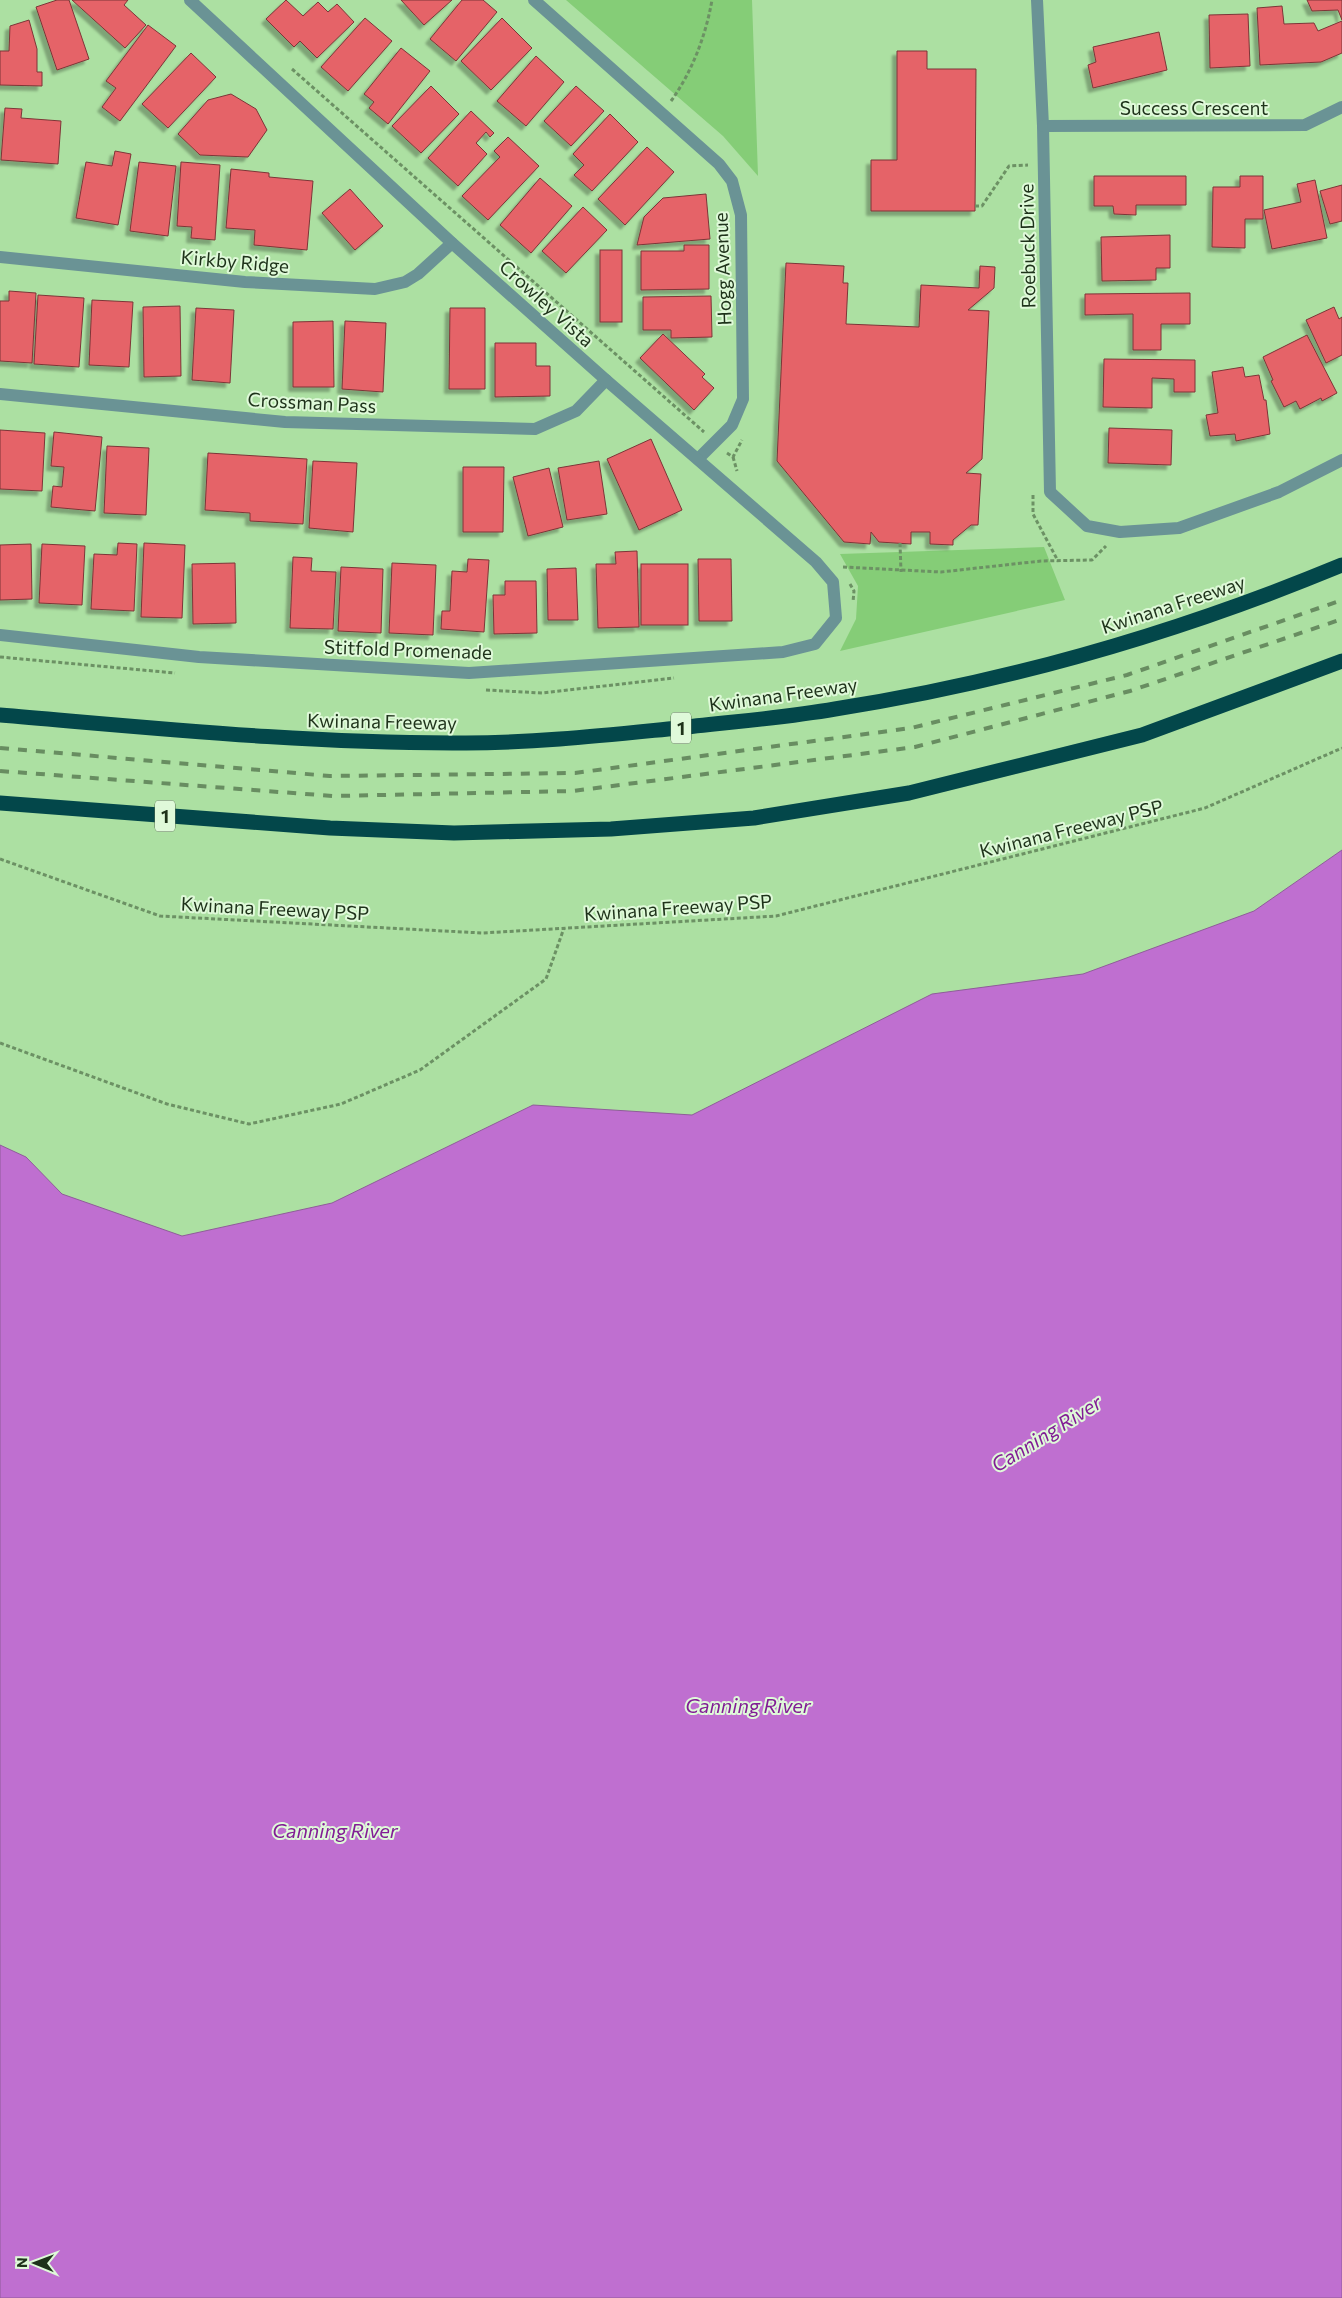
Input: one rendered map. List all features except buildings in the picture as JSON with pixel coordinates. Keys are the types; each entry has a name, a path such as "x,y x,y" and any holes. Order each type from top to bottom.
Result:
{"highway":[{"name":"Kwinana Freeway","path":"0,716 331,742 469,743 604,736 755,720 833,710 909,696 1013,672 1118,644 1219,612 1342,565"},
{"name":"1","path":"0,803 330,828 454,834 611,829 754,818 909,793 1142,735 1342,661"}],"street":[{"name":"Crowley Vista","path":"190,0 452,243 606,380 816,562 832,582 836,618 815,644"},
{"name":"Hogg Avenue","path":"534,0 720,164 732,181 739,204 743,399 732,424 716,443 698,459"},
{"name":"Roebuck Drive","path":"1037,0 1043,126 1050,492 1087,526 1120,532"},
{"name":"Success Crescent","path":"1043,126 1305,125 1342,107"},
{"name":"Kirkby Ridge","path":"0,257 245,282 375,289 405,282 452,243"},
{"name":"Crossman Pass","path":"0,394 285,422 535,428 576,411 606,380"},
{"path":"1120,532 1179,528 1279,492 1342,460"},
{"name":"Stitfold Promenade","path":"0,635 199,657 470,673 783,652 815,644"}],"path":[{"path":"662,113 685,82 709,16 712,0"},
{"path":"289,66 733,457 743,439"},
{"path":"664,94 678,106"},
{"path":"975,206 982,206 1009,166 1044,164"},
{"path":"852,610 854,591 841,567 901,572 941,572 1041,561 1092,560 1120,532"},
{"path":"900,543 901,572"},
{"path":"0,657 176,673"},
{"path":"484,690 542,693 681,677"},
{"name":"Kwinana Freeway PSP","path":"0,858 160,916 482,933 776,916 1205,808 1342,748"},
{"path":"0,1043 167,1104 249,1124 341,1104 420,1070 546,979 564,928"}],"green space":[{"path":"566,0 752,0 758,176 723,136"},
{"path":"1044,547 1065,600 840,651 856,619 858,586 840,554"}],"water":[{"name":"Canning River","path":"1342,850 1342,2298 0,2298 0,1145 26,1157 62,1194 182,1236 332,1203 533,1105 692,1115 932,994 1083,974 1254,911"}],"railway":[{"path":"0,748 330,776 575,773 911,728 1127,675 1342,600"},
{"path":"0,771 333,796 573,791 915,747 1130,691 1342,619"}]}
